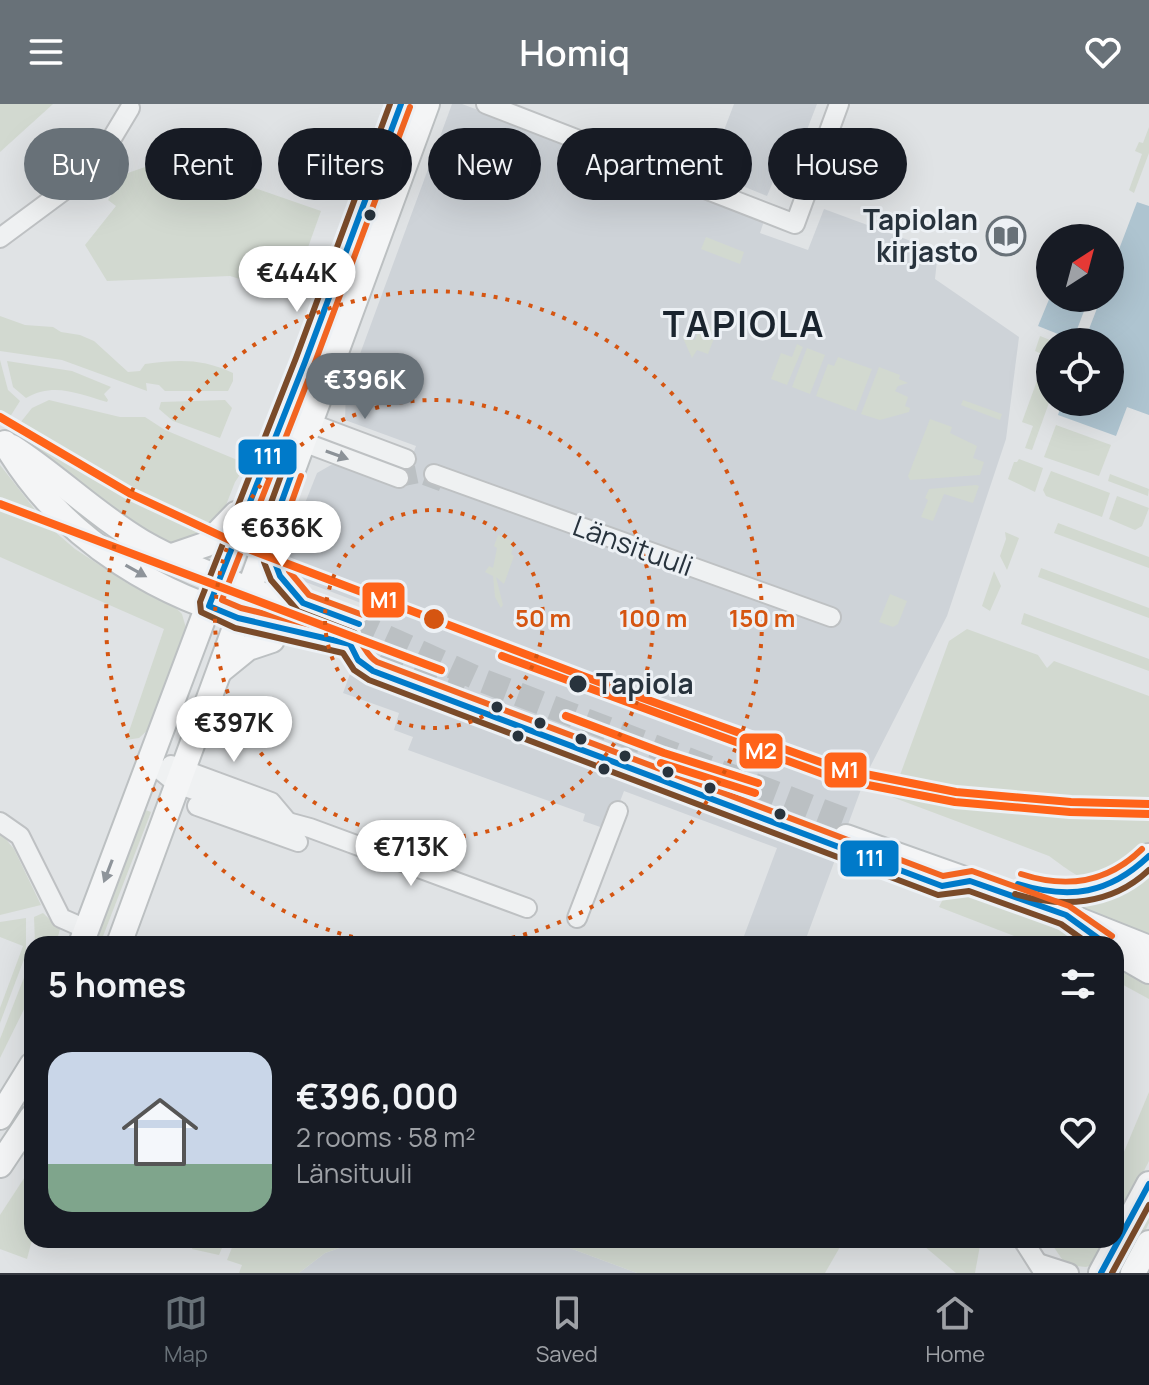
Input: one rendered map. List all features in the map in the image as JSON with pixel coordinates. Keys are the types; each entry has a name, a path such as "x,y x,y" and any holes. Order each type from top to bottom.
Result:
{"main road":[{"path":"83,936 401,104"},
{"path":"122,936 427,104"},
{"path":"2,441 41,466 109,520 169,557 249,589 281,615"},
{"path":"2,441 37,492 72,527 112,558 238,618 281,615"},
{"path":"169,557 207,544 248,501"},
{"path":"220,672 281,615 280,576 274,560 271,531"},
{"path":"1119,936 849,829 1030,889 1059,894 1107,887 1140,866 1149,856"},
{"path":"1066,915 1095,936"},
{"path":"1124,938 1149,948"},
{"path":"1124,957 1149,971"},
{"path":"0,1117 24,1078"},
{"path":"0,1165 24,1129"},
{"path":"1124,1230 1149,1184"},
{"path":"1133,1273 1149,1243"},
{"path":"1101,1273 1114,1248"}],"street":[{"path":"486,104 795,224 839,104"},
{"path":"0,238 85,175 130,108"},
{"path":"279,423 399,478"},
{"path":"306,433 406,459"},
{"name":"Länsituuli","path":"434,474 831,617"},
{"path":"149,761 180,776 271,802 287,821 527,908"},
{"path":"205,808 298,842"},
{"path":"577,918 618,811"},
{"path":"0,822 20,836 61,918 82,936"},
{"path":"1028,1248 1041,1268 1069,1273"}],"shaded area":[{"path":"0,104 53,104 24,128 0,152"},
{"path":"452,104 462,104 526,128 443,128"},
{"path":"734,104 817,104 808,128 768,128 767,196 752,190 752,128 725,128"},
{"path":"1149,127 1149,153 1134,193 1129,190 1142,154 1135,151 1139,142 1143,143"},
{"path":"541,134 557,140 557,200 717,200 765,218 760,233 808,250 824,209 938,251 935,279 1019,337 1006,439 947,616 867,773 807,936 744,936 777,848 624,791 609,830 583,821 585,814 408,750 413,737 394,730 399,713 343,693 374,608 295,578 290,563 290,541 317,473 331,465 347,466 401,485 416,446 345,420 346,392 428,169 428,200 541,200"},
{"path":"145,167 145,200 262,200 262,191 278,196 278,200 289,200 321,211 291,295 230,276 107,281 85,245 116,206 108,200 129,200 129,173"},
{"path":"706,237 744,252 740,264 701,249"},
{"path":"0,316 25,325 53,327 94,341 128,372 140,371 145,364 189,361 233,373 233,381 228,391 165,391 159,385 146,383 147,391 62,360 0,351"},
{"path":"701,323 718,328 708,354 697,350 692,358 682,336 695,340"},
{"path":"797,344 803,347 787,385 771,379 781,353 792,357"},
{"path":"807,348 825,355 810,394 792,387"},
{"path":"838,357 872,369 856,411 816,396 828,364 834,366"},
{"path":"0,360 8,390 20,401 8,420 0,413"},
{"path":"7,361 72,371 111,387 104,394 108,400 56,390 26,398 13,387"},
{"path":"879,367 900,375 899,379 908,383 898,386 895,391 908,397 905,406 910,408 909,412 880,420 861,414"},
{"path":"1036,384 1036,416 1044,416 1032,450 1025,448 1033,426 1022,422"},
{"path":"49,400 120,417 145,417 165,430 247,464 235,482 219,523 183,545 167,544 85,493 16,428 32,408"},
{"path":"225,400 232,408 220,438 173,421 159,409 161,402"},
{"path":"963,400 1002,414 1000,420 961,405"},
{"path":"930,419 952,427 950,433 977,446 973,458 984,462 980,475 910,480 908,476"},
{"path":"1056,425 1111,445 1099,476 1044,457"},
{"path":"1019,459 1043,468 1035,492 1008,479 1014,462"},
{"path":"0,465 47,525 75,549 130,585 174,606 182,614 186,628 184,636 151,727 139,738 126,740 164,629 0,557"},
{"path":"1051,471 1110,493 1102,517 1046,496 1043,490"},
{"path":"1110,474 1149,489 1148,496 1108,481"},
{"path":"979,486 973,503 944,494 933,521 921,517 929,489"},
{"path":"1117,496 1149,508 1142,526 1135,530 1109,519"},
{"path":"1058,523 1149,557 1149,568 1054,533"},
{"path":"1005,532 1019,538 1007,570 1000,556 1006,539"},
{"path":"498,535 514,545 511,554 514,556 504,584 496,577 503,605 501,608 495,597 493,576 485,572 489,566 493,568"},
{"path":"1041,568 1149,608 1149,618 1038,577"},
{"path":"994,571 1001,586 990,611 982,606"},
{"path":"890,594 907,601 898,624 893,627 879,622"},
{"path":"1024,613 1149,659 1149,671 1021,624"},
{"path":"967,629 1038,655 1047,668 1054,661 1149,696 1149,848 1140,857 1091,881 1049,856 892,797 949,641"},
{"path":"140,808 151,812 103,936 93,936"},
{"path":"0,832 14,849 41,905 0,915"},
{"path":"1149,867 1149,941 1038,895"},
{"path":"966,896 991,900 1072,936 1014,936 939,907 943,899"},
{"path":"43,913 60,929 58,936 35,936 34,917"},
{"path":"26,918 24,959 0,1023 0,1008 23,946 0,937 0,922"},
{"path":"1124,962 1149,976 1149,999 1124,985"},
{"path":"24,978 24,1009 0,1058 0,1039"},
{"path":"1149,1092 1149,1161 1124,1210 1124,1152"},
{"path":"24,1178 24,1248 30,1248 27,1259 0,1249 0,1215"},
{"path":"1149,1201 1149,1223 1125,1271 1111,1273"},
{"path":"192,1248 222,1248 219,1255"},
{"path":"232,1248 339,1248 325,1253 299,1273 239,1273 242,1265 227,1260"},
{"path":"339,1248 570,1248 637,1273 299,1273 325,1253"},
{"path":"570,1248 839,1248 825,1273 637,1273"},
{"path":"926,1248 980,1248 975,1273 956,1273"},
{"path":"1054,1248 1104,1248 1095,1264 1086,1267 1066,1265"}],"water":[{"path":"1137,202 1149,206 1149,415 1127,407 1124,415 1124,328 1089,328 1096,312 1124,312 1124,236"},
{"path":"1044,312 1084,312 1078,328 1038,326"},
{"path":"1061,416 1124,416 1116,436"}],"tunnel":[{"path":"399,478 419,474 449,485"},
{"path":"285,604 303,603 356,623 481,680 851,822"},
{"path":"277,626 350,644 464,688"}],"transit line":[{"path":"390,104 296,358 200,602 201,612 235,628 343,653 354,670 369,680 938,895 969,891 1061,924 1078,936"},
{"name":"111","path":"401,104 305,362 209,606 238,618 350,644 358,660 373,671 942,886 970,881 1066,915 1095,936"},
{"path":"410,107 222,600 241,608 353,635 377,662 943,876 972,871 1069,906 1112,936"},
{"name":"M1","path":"0,417 131,494 251,550 620,690 840,769 956,792 1071,802 1149,804"},
{"path":"283,470 261,530 264,562 271,580 298,611 355,633"},
{"name":"111","path":"292,473 271,531 274,560 280,576 303,603 359,624"},
{"path":"301,476 281,532 289,571 309,595 363,615"},
{"name":"M1","path":"0,504 441,670"},
{"name":"M2","path":"502,656 837,779 955,802 1070,812 1149,814"},
{"name":"M1","path":"566,716 664,753 758,783"},
{"name":"M2","path":"661,763 755,793"},
{"path":"1021,874 1054,881 1086,880 1115,869 1142,849"},
{"name":"111","path":"1018,884 1055,892 1088,890 1119,879 1149,856"},
{"path":"1015,894 1050,901 1085,901 1119,891 1149,870"},
{"name":"111","path":"1124,1230 1149,1184"},
{"path":"1112,1273 1149,1205"},
{"name":"111","path":"1101,1273 1114,1248"}],"place":[{"name":"Tapiolan kirjasto","path":"1006,236"},
{"name":"Tapiola","path":"578,684"}],"district":[{"name":"TAPIOLA","path":"744,324"}]}
